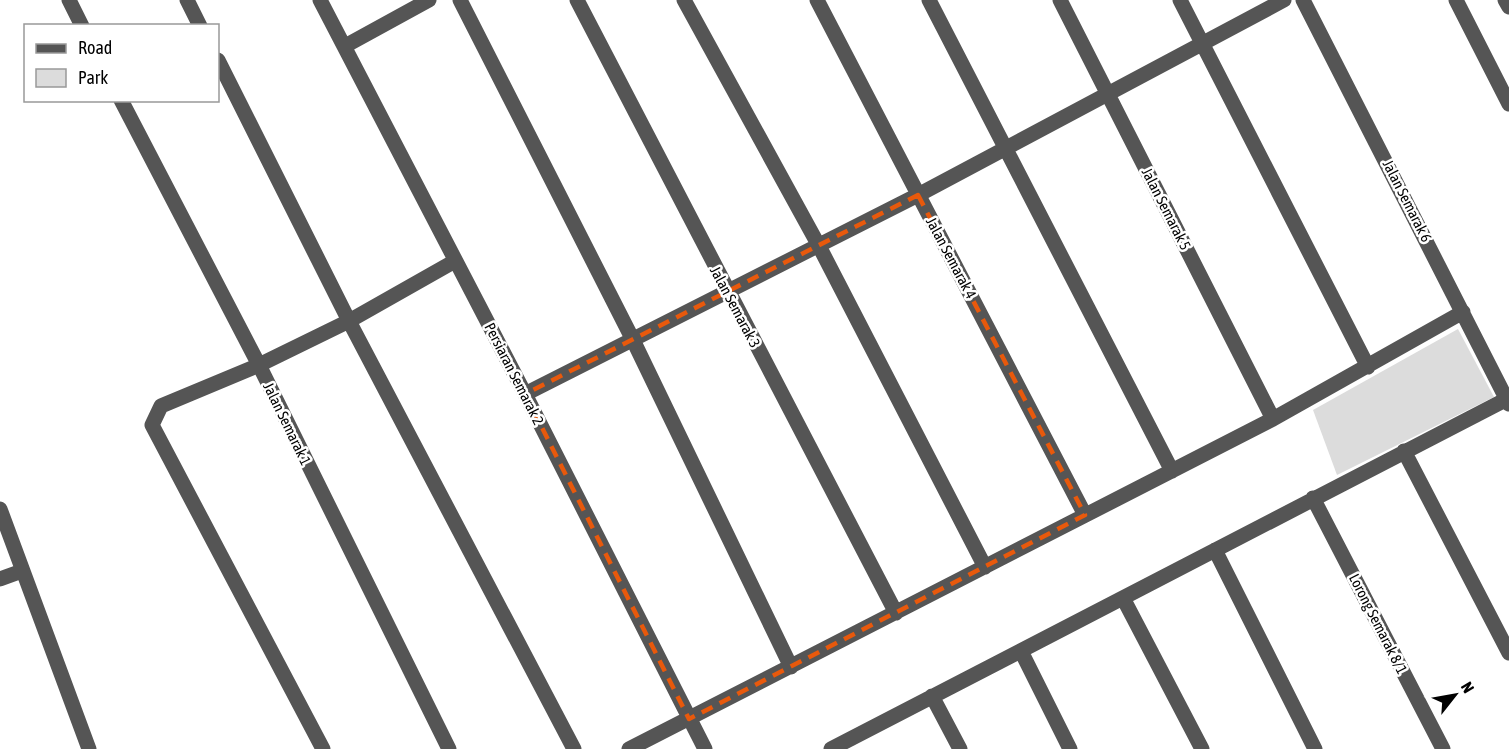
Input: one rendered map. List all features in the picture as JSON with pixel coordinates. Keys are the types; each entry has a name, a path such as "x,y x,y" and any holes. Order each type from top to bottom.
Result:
{"street":[{"path":"69,0 81,24"},
{"path":"187,0 199,24"},
{"name":"Persiaran Semarak 2","path":"320,0 525,394 705,749"},
{"path":"345,46 429,0"},
{"path":"460,0 633,340 791,667"},
{"name":"Jalan Semarak 3","path":"577,0 896,613"},
{"path":"684,0 819,246 985,567"},
{"name":"Jalan Semarak 4","path":"818,0 1085,515"},
{"path":"929,0 1172,471"},
{"name":"Jalan Semarak 5","path":"1060,0 1273,419"},
{"path":"1180,0 1368,368"},
{"path":"525,394 918,195 1284,0"},
{"name":"Jalan Semarak 6","path":"1303,0 1508,402"},
{"path":"1456,0 1509,104"},
{"path":"1505,0 1509,7"},
{"path":"219,62 349,321 574,749"},
{"name":"Jalan Semarak 1","path":"122,102 259,365 449,749"},
{"path":"323,749 152,425 161,406 259,365 349,321 455,261"},
{"path":"629,749 1273,419 1368,368 1463,312"},
{"path":"831,749 1404,451 1508,402"},
{"path":"1404,451 1509,653"},
{"name":"Lorong Semarak 8/1","path":"1313,498 1443,749"},
{"path":"0,509 89,749"},
{"path":"1215,550 1315,749"},
{"path":"0,579 22,571"},
{"path":"1123,598 1202,749"},
{"path":"1020,651 1070,749"},
{"path":"932,696 960,749"}],"highlighted area":[{"path":"918,195 1085,515 689,719 525,394"}],"green space":[{"path":"1458,329 1494,397 1337,475 1313,410"}]}
